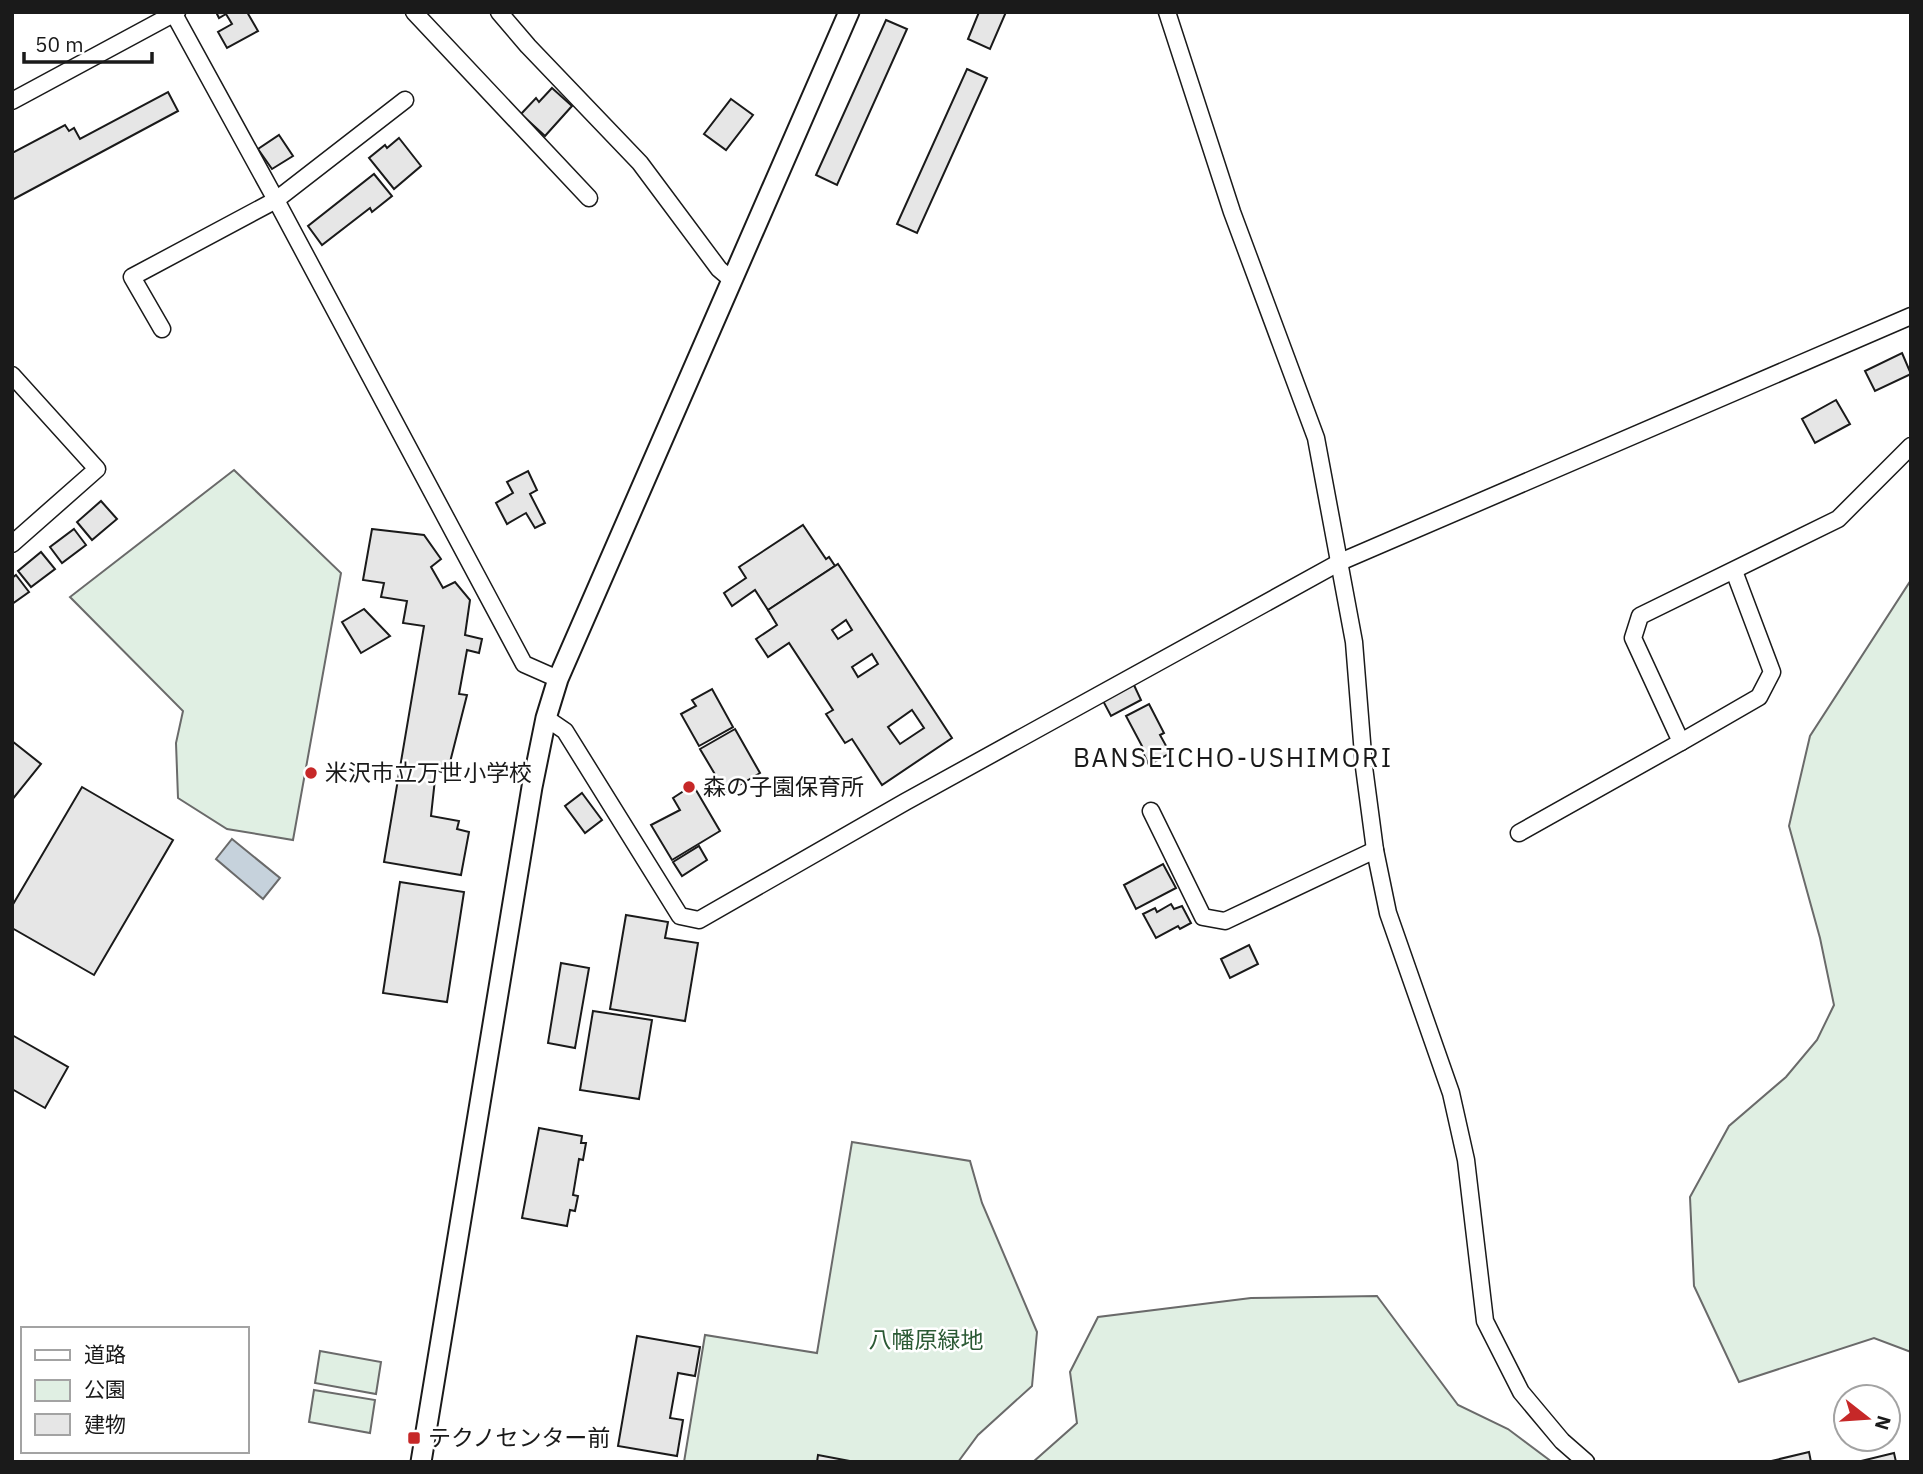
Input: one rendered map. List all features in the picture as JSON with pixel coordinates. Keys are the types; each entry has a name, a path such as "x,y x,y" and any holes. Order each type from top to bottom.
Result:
{"street":[{"path":"414,12 589,198"},
{"path":"499,12 640,163 719,269 732,280"},
{"path":"421,1462 532,787 546,718 558,679 849,12"},
{"path":"1167,12 1244,244 1316,438 1354,642 1364,767 1375,850 1388,912 1451,1093 1466,1160 1485,1321 1521,1392 1562,1441 1586,1462"},
{"path":"12,101 176,13 524,664 558,679"},
{"path":"162,329 132,277 276,200 405,100"},
{"path":"546,718 565,731 680,916 699,920 1340,562 1911,316"},
{"path":"12,375 97,469 12,544"},
{"path":"1681,742 1633,638 1640,616 1838,519 1911,446"},
{"path":"1519,833 1759,697 1773,671 1734,571"},
{"path":"1151,811 1203,917 1225,921 1375,850"}],"green space":[{"path":"234,470 341,573 293,840 227,829 178,798 176,743 183,711 70,597"},
{"path":"1911,580 1911,1352 1874,1338 1739,1382 1694,1286 1690,1197 1729,1126 1786,1077 1817,1040 1834,1005 1820,938 1789,826 1810,736"},
{"name":"八幡原緑地","path":"852,1142 970,1161 982,1203 1037,1332 1032,1386 978,1435 958,1462 684,1462 705,1335 817,1353"},
{"path":"1377,1296 1458,1405 1508,1429 1552,1462 1033,1462 1077,1423 1070,1372 1098,1317 1251,1298"},
{"path":"320,1351 381,1362 376,1394 315,1383"},
{"path":"314,1390 375,1400 370,1433 309,1422"}],"shaded area":[{"path":"232,839 280,878 263,899 216,859"}],"building":[{"path":"216,12 247,12 258,31 227,48 218,32 232,24 226,14 219,18"},
{"path":"979,12 1006,12 990,49 968,39"},
{"path":"886,20 907,29 837,185 816,175"},
{"path":"967,69 987,78 917,233 897,224"},
{"path":"552,88 572,106 545,136 521,114 536,98 539,102"},
{"path":"168,92 178,111 12,200 12,153 65,125 69,131 74,128 80,139"},
{"path":"731,99 753,115 726,150 704,134"},
{"path":"279,135 293,156 272,169 258,149"},
{"path":"399,138 421,166 394,189 369,158"},
{"path":"374,174 392,196 372,212 370,208 322,245 308,226"},
{"path":"1902,353 1911,374 1875,391 1865,371"},
{"path":"1836,400 1850,424 1815,443 1802,419"},
{"path":"528,471 537,490 530,494 545,523 535,528 526,513 507,524 496,503 513,493 507,482"},
{"path":"101,501 117,519 92,540 77,522"},
{"path":"803,525 826,559 829,557 835,566 768,610 755,590 732,606 724,593 746,578 739,567"},
{"path":"74,529 86,545 62,563 50,547"},
{"path":"372,529 424,535 441,559 431,567 443,588 455,582 470,600 465,635 482,639 479,653 467,650 459,694 467,695 447,774 436,770 431,816 459,821 457,829 469,832 461,875 384,862 424,626 403,623 407,601 381,597 384,583 363,580"},
{"path":"41,552 55,569 31,587 18,571"},
{"path":"838,564 952,738 882,785 852,739 845,743 826,714 833,710 789,643 768,657 756,639 777,625 768,610","holes":["846,620 852,630 838,639 832,630","872,654 878,664 858,677 852,667","912,710 924,728 900,744 888,727"]},
{"path":"16,575 29,592 12,604 12,578"},
{"path":"364,609 390,636 361,653 342,622"},
{"path":"1133,683 1141,700 1111,716 1102,699"},
{"path":"712,689 733,727 699,746 681,714 696,706 692,700"},
{"path":"1149,704 1164,733 1160,735 1170,753 1149,765 1126,716"},
{"path":"735,729 760,773 726,793 700,749"},
{"path":"12,741 41,764 12,800"},
{"path":"693,785 720,831 672,860 651,825 680,810 673,798"},
{"path":"82,787 173,840 94,975 12,928 12,906"},
{"path":"582,793 602,820 585,833 565,806"},
{"path":"699,846 707,860 682,876 673,862"},
{"path":"1163,864 1176,888 1136,909 1124,885"},
{"path":"400,882 464,892 447,1002 383,993"},
{"path":"1171,904 1174,909 1182,906 1191,923 1180,929 1178,926 1156,938 1143,914 1155,908 1157,912"},
{"path":"626,915 668,922 665,938 698,943 685,1021 610,1009"},
{"path":"1249,945 1258,964 1230,978 1221,959"},
{"path":"561,963 589,968 575,1048 548,1043"},
{"path":"593,1011 652,1020 639,1099 580,1090"},
{"path":"12,1035 68,1067 45,1108 12,1089"},
{"path":"539,1128 582,1136 581,1143 586,1143 583,1160 579,1159 573,1195 578,1196 575,1211 570,1210 567,1226 522,1218"},
{"path":"637,1336 700,1347 695,1376 678,1373 670,1418 683,1420 677,1456 618,1446"},
{"path":"1809,1452 1811,1462 1767,1462"},
{"path":"1894,1453 1896,1462 1857,1462"},
{"path":"818,1455 855,1462 817,1462"}],"place":[{"name":"米沢市立万世小学校","path":"311,773"},
{"name":"森の子園保育所","path":"689,787"},
{"name":"テクノセンター前","path":"414,1438"}],"district":[{"name":"BANSEICHO-USHIMORI","path":"1233,758"}]}
